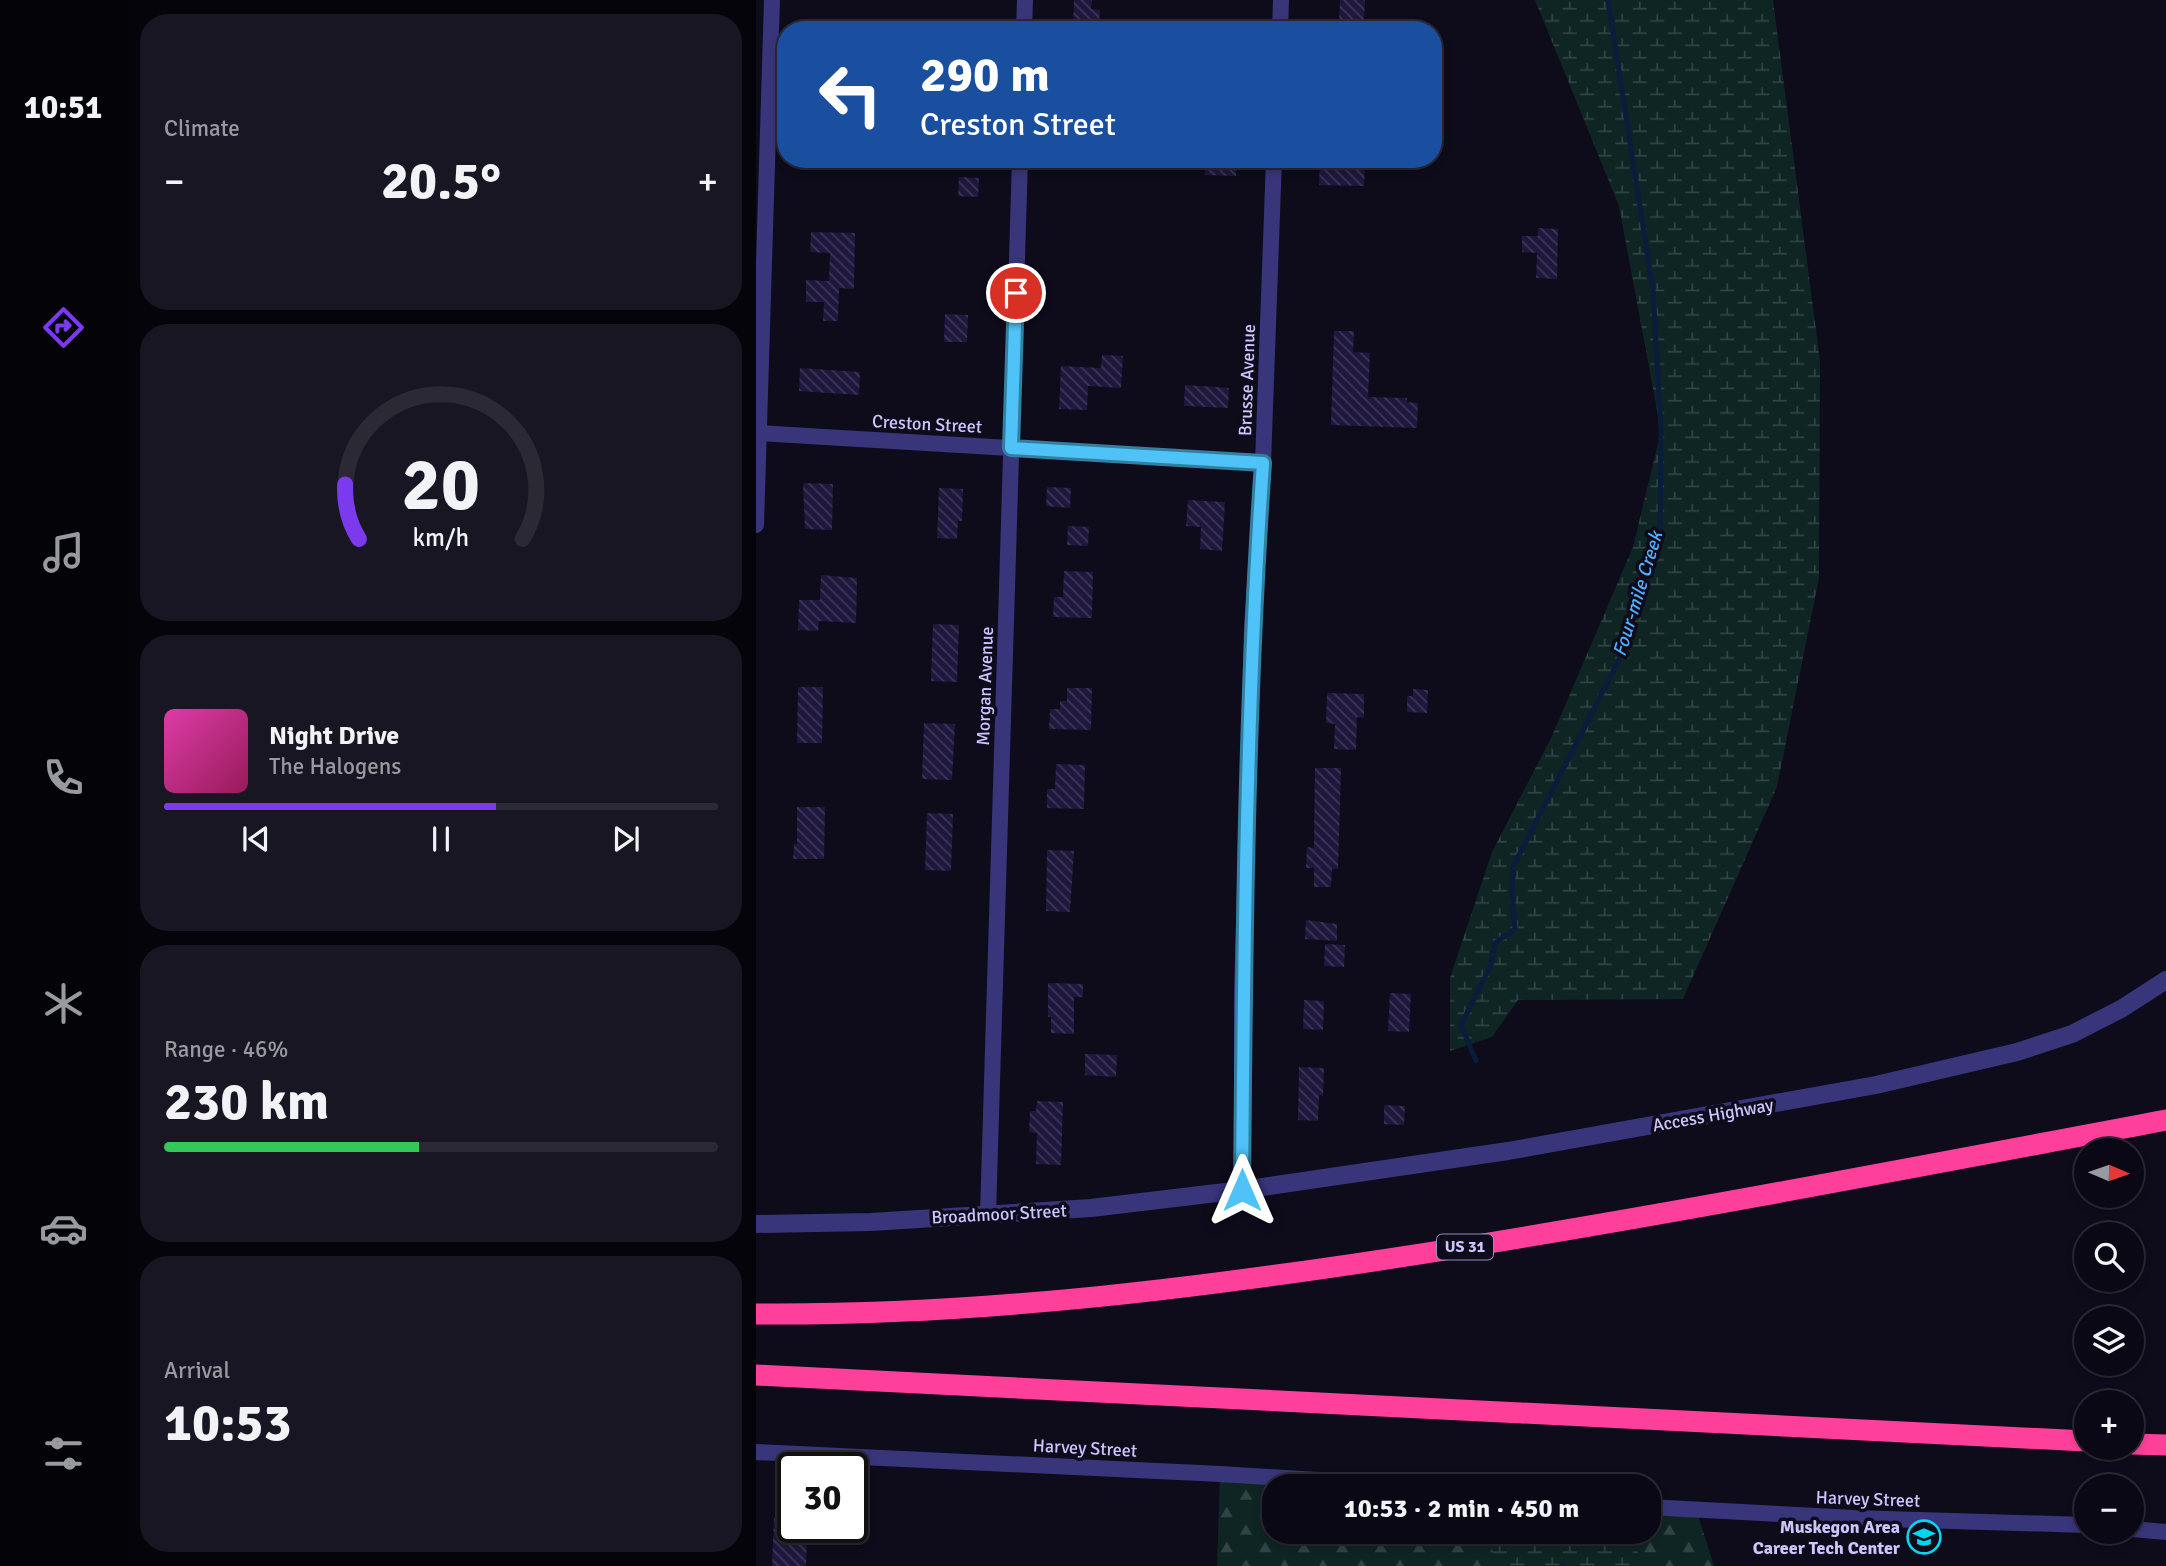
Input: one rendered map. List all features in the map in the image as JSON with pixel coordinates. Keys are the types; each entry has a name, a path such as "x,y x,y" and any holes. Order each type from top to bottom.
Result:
{"highway":[{"name":"US 31","path":"756,1314 989,1307 1260,1279 1585,1228 2166,1120"},
{"path":"756,1375 2074,1440"},
{"path":"2144,1444 2166,1445"}],"street":[{"path":"756,525 772,0"},
{"path":"1024,21 1025,0"},
{"path":"1280,21 1281,0"},
{"name":"Morgan Avenue","path":"988,1214 1020,168"},
{"name":"Brusse Avenue","path":"1242,1190 1242,993 1252,627 1263,463 1274,168"},
{"name":"Creston Street","path":"758,433 1263,463"},
{"name":"Access Highway","path":"1242,1190 1508,1151 1944,1071 2072,1034 2121,1009 2166,980"},
{"name":"Broadmoor Street","path":"756,1224 872,1222 1091,1208 1242,1190"},
{"name":"Harvey Street","path":"756,1452 1262,1477"},
{"name":"Harvey Street","path":"1661,1508 1854,1518 2074,1525"},
{"path":"2144,1530 2166,1532"}],"green space":[{"path":"1535,0 1773,0 1820,361 1819,578 1777,787 1683,999 1518,1000 1492,1037 1450,1051 1450,978 1492,852 1552,736 1633,547 1661,431 1619,206"},
{"path":"1220,1474 1262,1477 1262,1544 1661,1544 1661,1507 1696,1509 1714,1566 1217,1566"},
{"path":"1491,1544 1636,1544 1641,1566 1497,1566"}],"building":[{"path":"1074,0 1092,0 1091,9 1100,10 1099,21 1073,21"},
{"path":"1340,0 1365,0 1364,21 1339,21"},
{"path":"1205,168 1236,168 1236,176 1205,175"},
{"path":"1320,168 1365,168 1364,186 1319,185"},
{"path":"959,177 979,178 978,197 958,196"},
{"path":"1538,228 1558,229 1557,279 1536,278 1537,253 1522,252 1522,236 1538,236"},
{"path":"811,232 855,233 854,289 839,288 838,321 823,321 824,302 806,302 806,280 829,281 830,253 810,252"},
{"path":"945,314 968,315 967,342 944,342"},
{"path":"1334,331 1354,331 1353,352 1370,353 1368,397 1407,398 1407,402 1418,403 1417,428 1331,425"},
{"path":"1102,355 1123,356 1121,388 1088,386 1087,410 1059,409 1061,366 1101,368"},
{"path":"800,368 860,372 859,395 799,391"},
{"path":"1185,385 1229,388 1228,408 1184,406"},
{"path":"803,483 833,484 832,530 805,529"},
{"path":"1047,487 1071,488 1070,508 1046,506"},
{"path":"939,488 963,489 962,521 958,521 957,539 937,538"},
{"path":"1188,500 1225,502 1222,551 1200,549 1201,527 1186,526"},
{"path":"1068,526 1089,527 1088,546 1067,545"},
{"path":"1064,571 1093,572 1092,618 1053,617 1054,597 1063,597"},
{"path":"821,575 857,578 856,623 819,621 818,631 798,630 799,600 820,600"},
{"path":"933,624 959,625 957,682 931,681"},
{"path":"798,687 823,687 822,743 797,743"},
{"path":"1067,688 1092,688 1091,730 1049,729 1050,709 1060,709 1060,701 1067,701"},
{"path":"1413,689 1428,690 1427,713 1407,712 1407,696 1413,696"},
{"path":"1327,693 1364,694 1364,718 1357,717 1356,750 1334,749 1335,724 1326,723"},
{"path":"924,723 955,724 952,780 922,779"},
{"path":"1056,764 1085,765 1084,809 1047,808 1047,789 1055,789"},
{"path":"1315,768 1341,768 1338,869 1332,869 1331,887 1314,887 1314,868 1306,868 1307,847 1314,848"},
{"path":"797,807 825,807 824,859 793,859 794,844 797,844"},
{"path":"927,813 953,814 951,871 925,870"},
{"path":"1047,850 1074,851 1070,912 1046,911"},
{"path":"1306,920 1337,924 1337,941 1305,939"},
{"path":"1325,944 1345,945 1344,967 1324,966"},
{"path":"1048,983 1083,984 1083,997 1074,997 1074,1034 1051,1033"},
{"path":"1390,993 1411,994 1409,1032 1388,1031"},
{"path":"1304,1000 1324,1001 1323,1030 1303,1029"},
{"path":"1085,1054 1117,1055 1116,1077 1085,1075"},
{"path":"1299,1067 1324,1068 1323,1096 1319,1095 1318,1121 1298,1120"},
{"path":"1037,1101 1063,1102 1061,1165 1036,1164 1037,1133 1029,1132 1030,1111 1036,1111"},
{"path":"1384,1105 1405,1106 1404,1125 1384,1124"},
{"path":"774,1518 777,1518 777,1543 807,1543 806,1566 772,1566"}],"waterway":[{"name":"Four-mile Creek","path":"1476,1061 1461,1025 1491,965 1495,943 1515,929 1513,867 1619,660 1660,533 1661,431 1653,291 1608,0"}],"place":[{"name":"Muskegon Area Career Tech Center","path":"1924,1537"}],"route":[{"path":"1016,293 1011,448 1263,463 1252,627 1242,993 1242,1190"}]}
